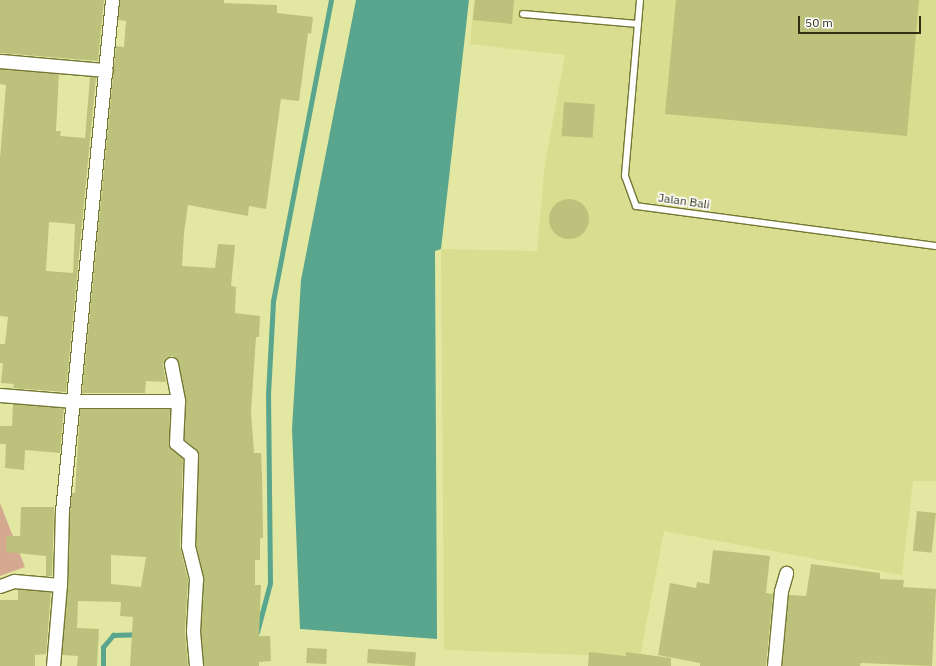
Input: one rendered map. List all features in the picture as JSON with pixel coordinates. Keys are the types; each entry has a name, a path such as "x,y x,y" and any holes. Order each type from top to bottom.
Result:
{"street":[{"path":"54,666 60,585 62,511 74,401 112,0"},
{"path":"0,61 106,70"},
{"path":"171,364 178,401 176,443 191,455 188,546 196,579 194,630 196,666"},
{"path":"0,395 74,401 178,401"},
{"path":"774,666 781,591 786,573"},
{"path":"0,586 14,581 60,585"}],"lane":[{"name":"Jalan Bali","path":"640,0 625,176 636,206 936,246"},
{"path":"523,14 638,24"}],"shaded area":[{"path":"474,0 936,0 936,481 913,481 902,575 664,531 640,657 444,650 441,249 537,251 545,163 565,55 470,44"},
{"path":"0,503 25,567 0,576"}],"water":[{"path":"356,0 469,0 441,249 435,251 437,639 300,629 292,429 301,280"}],"building":[{"path":"0,0 104,0 98,61 0,53"},
{"path":"120,0 224,0 224,3 277,5 277,13 313,17 311,34 308,33 299,101 281,99 266,209 249,206 248,216 188,205 184,233 182,266 215,268 218,244 235,245 231,286 236,287 235,313 260,316 259,337 256,337 251,412 254,453 261,453 262,475 263,538 260,538 260,560 255,560 255,585 261,585 259,636 270,636 271,661 259,662 259,666 204,666 201,631 204,579 196,545 199,455 196,449 184,439 186,400 177,359 173,356 166,358 163,365 166,382 146,381 145,393 82,393 116,46 124,47 126,21 118,20"},
{"path":"475,0 514,0 512,24 473,20"},
{"path":"676,0 919,0 907,136 665,114"},
{"path":"0,69 59,74 56,131 61,131 60,136 85,138 90,77 96,77 66,392 13,388 14,384 1,383 3,363 0,363 0,344 5,344 8,317 0,316 0,158 6,85 0,84","holes":["49,222 75,224 73,273 46,271"]},
{"path":"564,102 595,104 593,138 562,136"},
{"path":"573,199 580,202 586,208 589,219 588,227 580,236 573,239 565,239 558,236 550,227 549,215 552,208 561,200"},
{"path":"13,404 64,408 60,453 25,450 24,470 5,468 6,444 0,444 0,426 12,426"},
{"path":"80,409 170,409 169,446 183,459 180,546 188,580 185,631 188,666 130,666 133,617 120,616 121,602 78,601 77,628 99,629 97,666 77,666 78,656 62,655 68,585 70,512 72,493 75,493","holes":["111,555 146,557 141,587 111,584"]},
{"path":"21,507 54,507 52,576 46,576 46,556 6,552 7,536 20,536"},
{"path":"917,511 936,513 932,553 913,551"},
{"path":"713,550 770,556 766,593 773,594 766,666 700,666 700,663 658,655 670,583 696,588 697,582 709,584"},
{"path":"811,564 880,573 880,579 904,580 903,587 936,589 932,666 861,663 860,666 782,666 789,595 806,596"},
{"path":"18,589 51,592 46,654 35,655 35,666 0,666 0,600 18,600"},
{"path":"307,648 327,649 326,664 306,663"},
{"path":"368,649 416,652 415,666 367,663"},
{"path":"589,652 626,656 626,652 671,658 671,666 588,666"}],"waterway":[{"path":"257,632 270,583 268,394 273,301 331,0"},
{"path":"103,666 103,647 113,635 137,634"}]}
